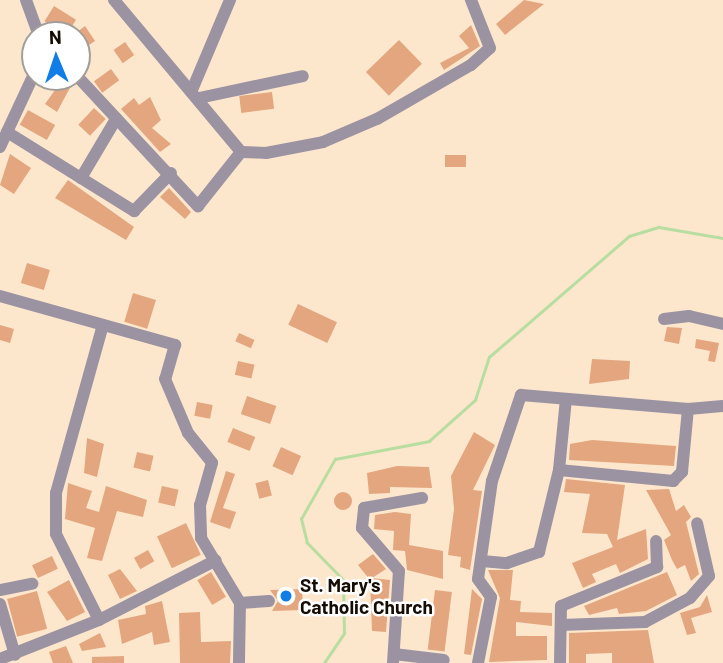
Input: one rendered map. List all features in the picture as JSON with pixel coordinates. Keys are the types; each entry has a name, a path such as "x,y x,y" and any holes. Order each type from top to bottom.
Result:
{"street":[{"path":"26,0 34,21"},
{"path":"114,0 241,152"},
{"path":"195,94 230,0"},
{"path":"91,91 171,173 198,206 241,152 323,142 471,65 490,48 471,0"},
{"path":"195,94 303,76"},
{"path":"0,147 26,91"},
{"path":"81,178 116,118"},
{"path":"7,132 134,211 171,173"},
{"path":"0,296 175,345 165,379 188,433 212,463 200,505 201,538 240,603 239,663"},
{"path":"664,319 689,316 723,324"},
{"path":"99,620 56,534 56,493 103,325"},
{"path":"478,663 491,597 478,579 492,481 517,400 521,395 688,409 723,406"},
{"path":"482,561 507,564 539,552 559,470 566,399"},
{"path":"559,470 673,481 682,472 688,409"},
{"path":"422,498 364,508 362,528 399,571 394,659 444,660"},
{"path":"561,625 645,622 690,598 709,576 697,523"},
{"path":"559,663 561,606 571,599 657,567 656,541"},
{"path":"0,659 99,620 216,560"},
{"path":"0,590 32,583"},
{"path":"240,603 269,601"},
{"path":"0,604 15,655"}],"building":[{"path":"524,0 544,4 505,35 496,24"},
{"path":"54,6 76,20 75,21 45,21"},
{"path":"471,25 480,46 444,70 440,63 469,48 459,36"},
{"path":"399,40 422,64 389,96 366,72"},
{"path":"125,42 134,55 123,63 114,50"},
{"path":"111,69 119,80 102,93 94,81"},
{"path":"54,91 68,91 57,112 45,104"},
{"path":"272,92 274,109 241,113 239,96"},
{"path":"150,97 161,120 152,128 171,144 160,152 121,109 134,98 139,105"},
{"path":"94,108 106,119 90,136 78,125"},
{"path":"28,110 55,125 47,140 20,125"},
{"path":"10,154 31,168 14,194 0,185"},
{"path":"445,155 466,155 466,167 445,167"},
{"path":"68,180 134,227 126,240 55,198"},
{"path":"169,188 191,212 185,219 160,197"},
{"path":"27,263 50,270 44,290 21,283"},
{"path":"133,293 156,300 147,329 124,322"},
{"path":"298,304 337,322 327,343 288,325"},
{"path":"0,325 14,329 10,343 0,340"},
{"path":"667,327 682,328 679,344 664,341"},
{"path":"239,333 255,340 251,348 235,341"},
{"path":"696,339 719,343 715,362 708,361 710,351 695,348"},
{"path":"592,359 630,361 629,379 589,384"},
{"path":"238,361 255,365 251,378 235,375"},
{"path":"247,396 276,406 270,424 241,414"},
{"path":"197,402 213,405 210,419 194,416"},
{"path":"233,428 255,437 250,451 227,442"},
{"path":"474,432 495,445 473,490 482,491 470,570 460,567 461,557 448,555 454,509 451,476"},
{"path":"87,438 104,444 97,477 84,473"},
{"path":"592,440 676,446 674,466 569,460 570,444"},
{"path":"281,447 301,456 293,475 272,466"},
{"path":"137,452 154,456 150,471 133,468"},
{"path":"397,466 429,467 432,488 390,487 390,493 369,494 367,473"},
{"path":"226,471 235,474 223,508 236,512 230,529 210,522"},
{"path":"566,479 625,485 617,540 646,529 648,559 620,573 616,564 592,574 596,582 583,588 572,563 613,547 607,534 582,533 590,494 564,492"},
{"path":"268,480 272,496 259,499 255,483"},
{"path":"68,483 92,491 86,508 99,512 106,486 147,500 143,517 117,511 102,561 87,558 95,528 65,519"},
{"path":"162,486 179,490 175,506 158,503"},
{"path":"669,489 676,511 684,505 691,517 686,522 699,574 691,581 685,565 677,569 672,560 664,540 671,535 646,490"},
{"path":"339,492 347,492 352,501 350,508 339,510 334,505 334,497"},
{"path":"395,512 411,514 409,545 443,551 443,579 407,570 405,551 393,550 394,531 374,529 375,515"},
{"path":"186,523 201,555 172,568 157,537"},
{"path":"148,550 154,561 140,569 134,558"},
{"path":"373,554 386,569 372,578 390,580 386,632 372,631 370,580 358,565"},
{"path":"52,556 58,569 38,578 32,565"},
{"path":"120,569 137,591 120,599 108,575"},
{"path":"488,570 513,570 510,600 521,601 520,612 552,613 552,626 516,622 516,636 547,636 547,660 489,662 500,598"},
{"path":"211,572 226,597 212,605 197,580"},
{"path":"667,572 677,595 646,611 619,614 617,608 589,615 584,606"},
{"path":"69,580 85,612 67,621 47,592"},
{"name":"St. Mary's Catholic Church","path":"302,589 303,610 272,611 278,601 270,590"},
{"path":"472,589 482,599 471,655 464,654"},
{"path":"435,590 452,592 445,652 428,650"},
{"path":"37,591 47,629 17,637 7,599"},
{"path":"707,595 712,612 691,618 696,633 687,635 680,613 700,607"},
{"path":"162,601 170,642 154,645 152,632 122,644 118,620 146,614 145,606"},
{"path":"200,612 201,642 231,641 230,663 180,663 179,613"},
{"path":"648,630 654,663 612,663 612,653 586,654 586,663 569,663 569,633"},
{"path":"100,633 106,647 82,651 79,644"},
{"path":"66,646 73,663 53,663 49,652"},
{"path":"124,656 124,663 92,663 92,657"}],"waterway":[{"path":"324,663 344,633 343,580 307,543 301,519 335,459 429,441 475,400 489,357 629,236 659,227 723,238"}],"place":[{"name":"St. Mary's Catholic Church","path":"286,596"}]}
